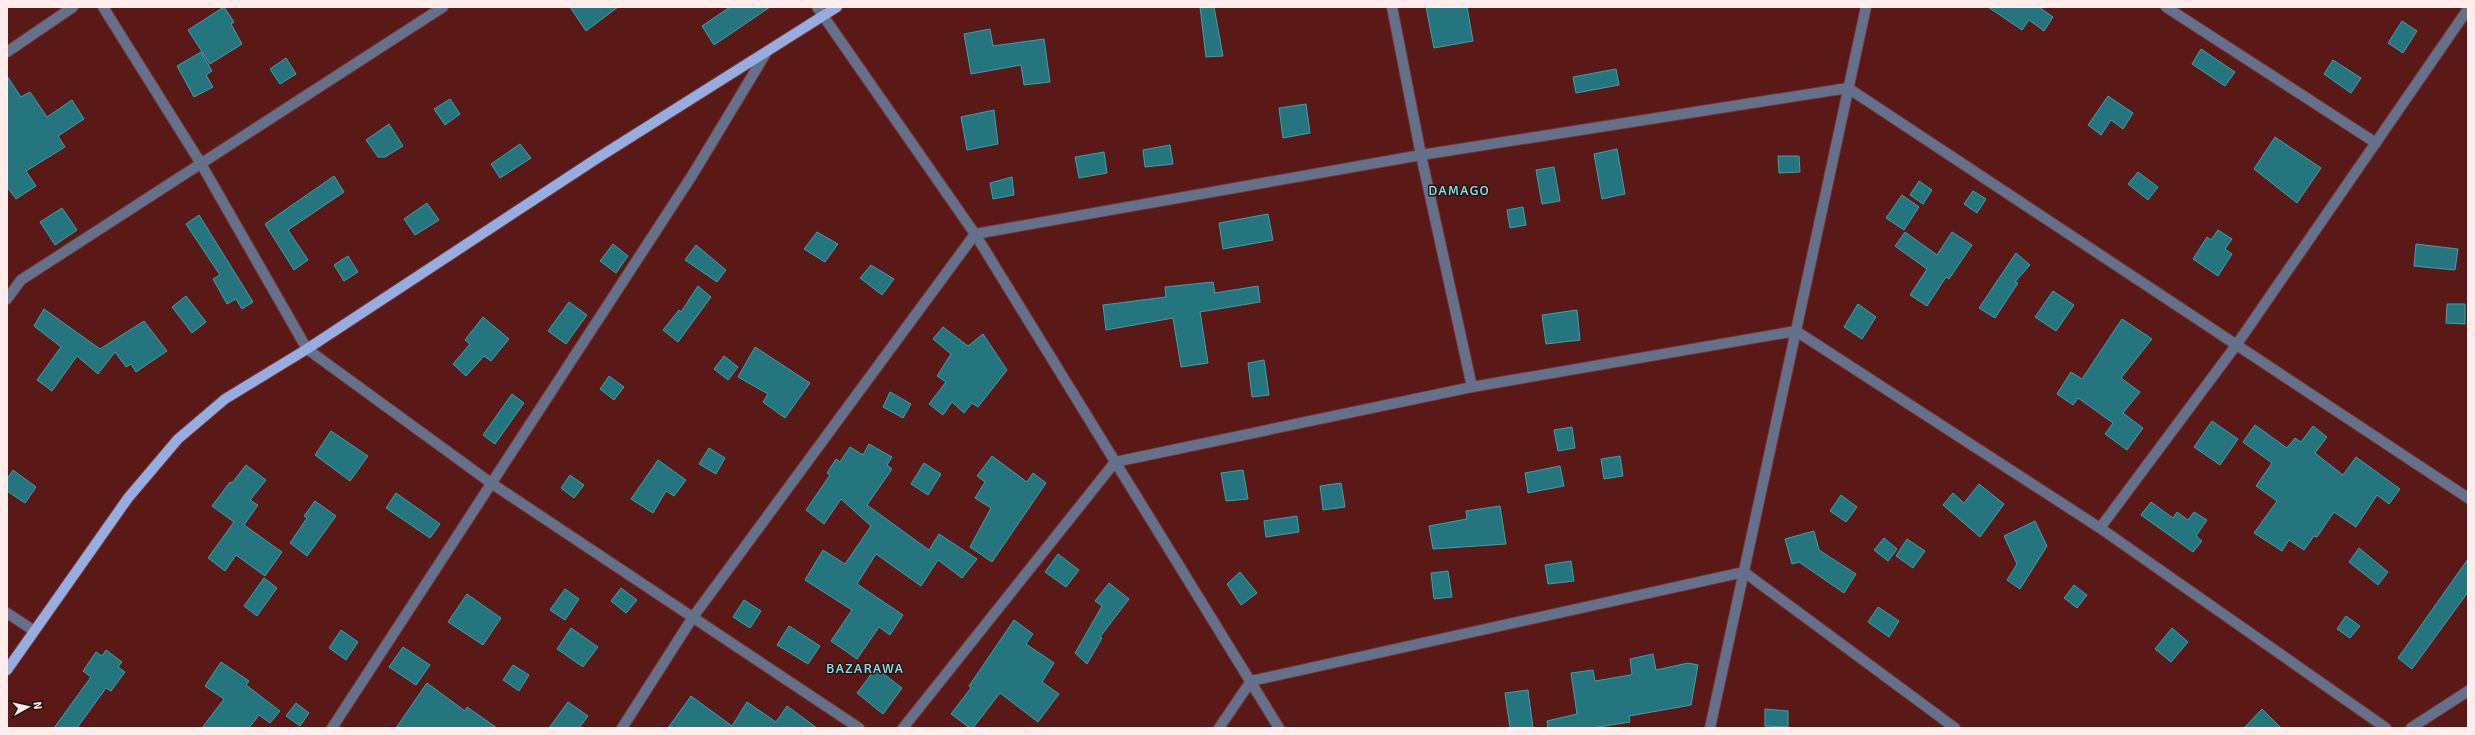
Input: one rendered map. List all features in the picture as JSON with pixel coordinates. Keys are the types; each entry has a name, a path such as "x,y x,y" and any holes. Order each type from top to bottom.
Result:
{"main road":[{"path":"7,670 33,630 128,498 178,439 225,399 307,349 596,159 766,53 820,11 837,7"}],"street":[{"path":"7,52 73,7"},
{"path":"103,7 200,162 307,349 491,483 859,728"},
{"path":"7,299 21,280 200,162 443,7"},
{"path":"1392,7 1421,155 1472,387"},
{"path":"1710,728 1866,7"},
{"path":"2166,7 2376,143"},
{"path":"2100,528 2237,344 2468,9"},
{"path":"820,11 975,234 1279,728"},
{"path":"332,728 693,174 766,53"},
{"path":"622,728 693,617 975,234 1421,155 1848,88 2468,498"},
{"path":"903,728 1115,462 1472,387 1796,331 2100,528 2386,728"},
{"path":"1219,728 1251,681 1744,572 1955,728"},
{"path":"7,613 33,630"},
{"path":"2411,728 2468,691"}],"building":[{"path":"224,7 234,22 231,24 242,44 210,64 188,30"},
{"path":"570,7 618,7 586,31"},
{"path":"730,7 770,7 714,45 702,26"},
{"path":"1200,7 1214,7 1223,56 1206,57"},
{"path":"1426,7 1467,7 1473,41 1434,48"},
{"path":"1988,7 2039,7 2053,17 2044,31 2029,20 2022,30"},
{"path":"2402,21 2417,31 2403,53 2388,43"},
{"path":"990,29 993,46 1044,39 1050,82 1024,85 1021,65 971,74 964,34"},
{"path":"2201,49 2235,72 2225,86 2192,64"},
{"path":"201,52 212,71 206,75 213,87 194,97 177,66"},
{"path":"286,58 296,74 280,84 270,69"},
{"path":"2333,60 2361,78 2351,93 2324,74"},
{"path":"1616,69 1619,85 1576,93 1573,77"},
{"path":"7,76 21,97 30,92 47,117 72,100 84,119 58,136 65,147 26,171 36,186 16,199 7,187"},
{"path":"2108,96 2133,113 2123,129 2111,120 2101,135 2088,125"},
{"path":"450,99 460,114 445,125 434,109"},
{"path":"1306,104 1310,133 1283,138 1279,108"},
{"path":"994,110 998,144 967,150 961,117"},
{"path":"389,124 403,146 385,157 378,157 366,140"},
{"path":"2275,137 2321,168 2297,203 2254,169"},
{"path":"520,144 531,158 500,178 491,164"},
{"path":"1170,145 1173,164 1145,167 1143,150"},
{"path":"1617,149 1625,194 1602,199 1594,154"},
{"path":"1104,152 1107,173 1079,178 1075,157"},
{"path":"1778,156 1799,156 1800,172 1779,173"},
{"path":"1554,167 1560,201 1542,204 1536,170"},
{"path":"2138,172 2158,187 2148,200 2128,184"},
{"path":"334,176 344,192 288,230 308,260 294,270 265,224"},
{"path":"1012,177 1014,195 993,199 990,183"},
{"path":"1919,181 1932,190 1923,204 1910,195"},
{"path":"1973,191 1986,199 1977,213 1964,204"},
{"path":"1902,195 1919,207 1904,230 1886,218"},
{"path":"427,203 439,220 415,235 404,219"},
{"path":"1523,207 1526,225 1510,228 1507,210"},
{"path":"62,208 77,230 55,245 40,222"},
{"path":"1268,214 1273,240 1223,249 1219,223"},
{"path":"199,215 253,302 242,309 236,299 227,304 213,279 220,275 186,224"},
{"path":"2218,230 2232,239 2225,249 2232,254 2218,276 2193,259 2207,237 2211,240"},
{"path":"817,232 838,244 825,262 804,249"},
{"path":"1905,232 1937,255 1952,232 1972,245 1949,279 1946,277 1927,306 1910,295 1927,269 1895,246"},
{"path":"613,244 628,256 616,273 600,261"},
{"path":"2416,244 2458,249 2455,270 2414,266"},
{"path":"696,245 726,270 717,282 685,260"},
{"path":"2016,253 2030,265 2015,282 2018,283 1995,318 1979,308"},
{"path":"348,256 358,272 344,281 334,265"},
{"path":"871,265 894,279 882,295 860,278"},
{"path":"1213,282 1215,293 1258,286 1260,302 1200,312 1208,363 1181,367 1173,318 1106,330 1103,305 1166,297 1165,287"},
{"path":"698,286 711,297 678,342 663,330 679,310 681,312"},
{"path":"2053,291 2074,305 2056,331 2035,317"},
{"path":"186,296 206,322 192,333 172,307"},
{"path":"569,302 587,315 566,344 548,331"},
{"path":"1858,304 1876,317 1862,339 1844,327"},
{"path":"2447,304 2465,304 2465,324 2446,323"},
{"path":"44,309 100,349 144,321 167,351 136,372 131,364 126,367 115,352 98,374 77,356 52,391 37,380 61,347 34,326"},
{"path":"1577,310 1580,340 1546,344 1542,315"},
{"path":"483,317 509,339 491,361 484,356 466,376 453,364 470,344 465,340"},
{"path":"2122,319 2152,339 2121,378 2140,392 2123,413 2143,428 2127,450 2105,434 2113,423 2078,398 2073,405 2057,394 2071,372 2082,379"},
{"path":"943,327 968,346 983,334 1007,370 978,407 972,403 964,413 952,402 943,415 929,404 946,382 937,376 951,354 933,339"},
{"path":"755,347 810,383 785,418 763,402 768,394 738,377"},
{"path":"724,356 738,367 728,380 714,369"},
{"path":"1264,360 1269,395 1252,397 1248,363"},
{"path":"609,376 624,387 614,400 600,389"},
{"path":"890,392 911,404 903,418 883,407"},
{"path":"512,394 524,403 495,444 483,435"},
{"path":"2212,421 2238,439 2220,465 2194,447"},
{"path":"2255,425 2287,448 2295,438 2301,442 2313,426 2327,437 2315,453 2343,475 2356,457 2400,489 2389,504 2377,495 2356,527 2334,512 2317,537 2314,536 2304,550 2289,540 2282,551 2254,533 2277,501 2256,486 2272,463 2243,442"},
{"path":"1572,427 1575,448 1558,451 1554,430"},
{"path":"331,431 368,456 350,481 315,455"},
{"path":"869,444 892,457 887,465 892,469 867,505 929,550 939,534 977,559 962,578 938,560 921,586 876,554 857,584 903,615 890,635 879,627 857,659 831,641 852,610 805,580 823,550 845,564 871,526 841,499 824,524 806,510 830,475 827,473 836,459 840,462 850,447 863,455"},
{"path":"709,448 725,458 716,474 699,464"},
{"path":"992,456 1027,482 1033,473 1046,483 992,562 970,547 991,508 975,498 985,482 977,476"},
{"path":"1620,456 1623,476 1604,479 1601,459"},
{"path":"658,460 686,480 674,496 666,491 653,513 631,499"},
{"path":"924,463 941,474 928,495 911,484"},
{"path":"246,465 266,480 250,500 258,505 244,525 282,552 265,576 236,555 225,571 208,558 234,522 212,506 230,482 232,483"},
{"path":"1560,466 1564,486 1528,493 1525,473"},
{"path":"13,470 36,487 25,503 7,491 7,479"},
{"path":"1243,470 1248,499 1226,501 1221,473"},
{"path":"570,475 584,485 574,498 561,488"},
{"path":"1341,483 1345,507 1323,510 1320,486"},
{"path":"1979,484 2004,504 1980,537 1943,505 1953,493 1964,503"},
{"path":"396,493 440,524 430,538 386,508"},
{"path":"1841,495 1857,507 1846,522 1830,511"},
{"path":"315,501 336,516 307,556 290,543 307,518 304,516"},
{"path":"2151,502 2173,518 2177,512 2188,520 2194,512 2207,520 2196,536 2202,541 2193,552 2141,515"},
{"path":"1500,506 1506,544 1433,549 1429,526 1467,519 1466,511"},
{"path":"1297,516 1299,532 1266,537 1264,521"},
{"path":"2035,521 2047,546 2020,589 2007,580 2017,564 2004,536"},
{"path":"1814,531 1819,550 1856,574 1844,593 1799,562 1792,564 1785,539"},
{"path":"1884,538 1897,549 1888,561 1874,550"},
{"path":"1907,539 1925,551 1913,568 1896,556"},
{"path":"2359,548 2388,572 2378,585 2349,562"},
{"path":"1058,554 1079,570 1066,587 1045,572"},
{"path":"2468,559 2468,592 2412,669 2398,658"},
{"path":"1571,561 1574,581 1548,584 1545,565"},
{"path":"1448,571 1452,597 1434,599 1431,573"},
{"path":"1240,572 1257,593 1241,605 1227,584"},
{"path":"264,578 277,588 257,616 244,606"},
{"path":"1109,583 1129,599 1100,637 1102,638 1087,664 1075,653 1102,606 1095,601"},
{"path":"2074,585 2087,595 2077,608 2064,598"},
{"path":"621,588 637,600 626,613 611,601"},
{"path":"565,589 579,599 565,620 550,610"},
{"path":"467,594 501,618 483,645 448,622"},
{"path":"744,600 761,611 750,628 733,617"},
{"path":"1878,607 1899,621 1889,637 1868,622"},
{"path":"2346,616 2360,626 2350,638 2337,629"},
{"path":"1014,620 1033,634 1026,644 1054,663 1042,682 1059,694 1038,722 1000,693 973,728 970,728 951,714 971,688 969,686"},
{"path":"789,626 820,646 808,664 777,645"},
{"path":"571,628 598,647 583,667 557,649"},
{"path":"2172,628 2188,642 2171,662 2155,649"},
{"path":"341,630 358,642 346,660 329,648"},
{"path":"403,647 430,665 416,685 389,667"},
{"path":"106,650 122,662 118,667 125,672 111,691 106,688 77,728 54,728 91,677 83,671 96,652 102,656"},
{"path":"1653,654 1656,670 1688,663 1698,665 1691,705 1629,716 1630,722 1592,728 1548,728 1547,721 1577,714 1571,673 1593,670 1595,681 1630,675 1632,674 1630,659"},
{"path":"221,662 249,681 246,685 280,711 270,723 259,715 249,728 202,728 224,699 205,686"},
{"path":"513,665 529,675 519,691 503,680"},
{"path":"876,668 902,688 883,714 857,693"},
{"path":"427,683 465,711 467,707 497,728 396,728"},
{"path":"1528,690 1533,728 1510,728 1505,693"},
{"path":"691,696 732,726 747,702 776,722 787,706 817,728 668,728"},
{"path":"568,702 588,716 579,728 549,728"},
{"path":"296,703 309,713 300,726 286,716"},
{"path":"1765,709 1788,711 1788,727 1765,726"},
{"path":"2262,709 2281,728 2244,728"}],"district":[{"name":"DAMAGO","path":"1459,190"},
{"name":"BAZARAWA","path":"865,668"}]}
